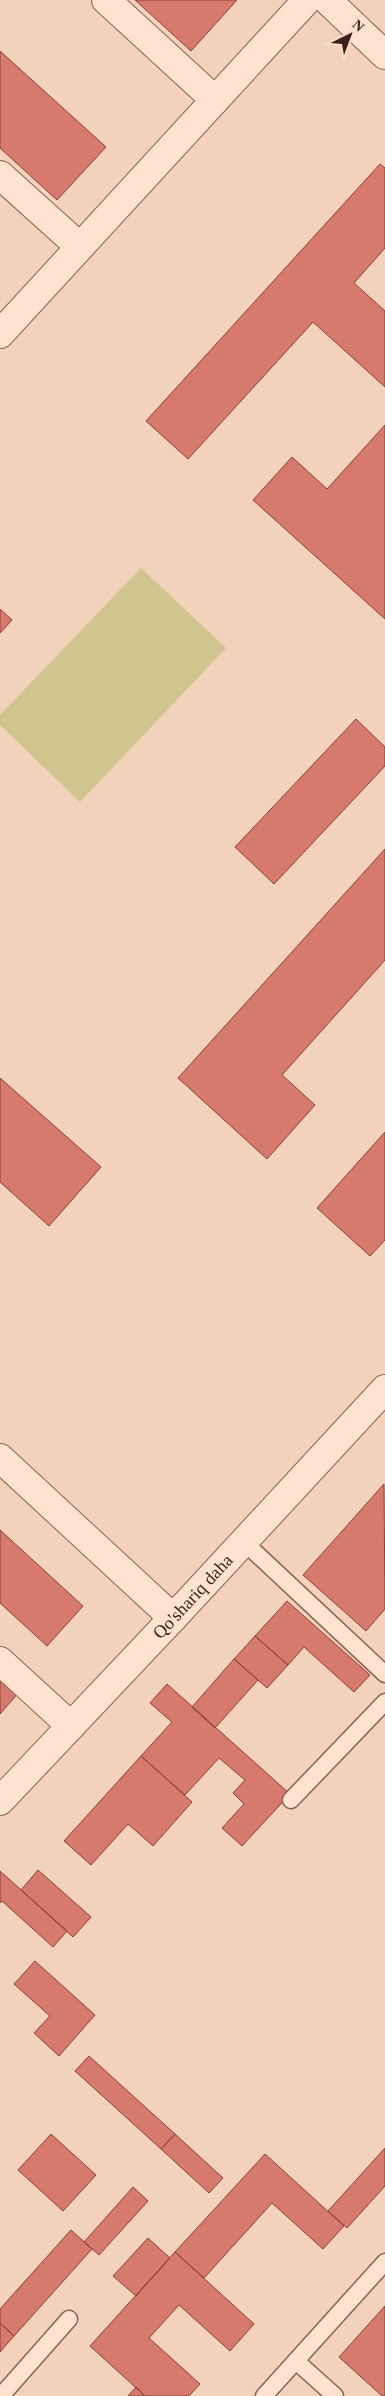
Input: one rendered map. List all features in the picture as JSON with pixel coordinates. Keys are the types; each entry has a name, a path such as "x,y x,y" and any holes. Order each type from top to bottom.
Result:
{"street":[{"path":"106,0 215,100"},
{"path":"0,334 307,0"},
{"path":"327,0 385,55"},
{"path":"0,175 80,247"},
{"name":"Qo'shariq daha","path":"0,1801 385,1389"},
{"path":"0,1458 173,1618"},
{"path":"0,1661 71,1726"}],"lane":[{"path":"244,1542 385,1674"},
{"path":"291,1800 385,1702"},
{"path":"264,2396 385,2262"},
{"path":"1,2396 69,2319"},
{"path":"296,2361 335,2396"}],"shaded area":[{"path":"141,568 226,648 80,802 0,725 0,715"}],"building":[{"path":"135,0 237,0 191,51"},
{"path":"0,51 106,147 57,200 0,148"},
{"path":"380,164 385,168 385,248 354,283 385,311 385,387 313,322 188,459 146,421"},
{"path":"385,425 385,619 253,500 292,457 327,489"},
{"path":"0,609 12,620 0,633"},
{"path":"356,719 385,747 385,766 274,884 235,847"},
{"path":"385,849 385,960 282,1075 315,1105 267,1159 178,1078"},
{"path":"0,1078 101,1167 49,1226 0,1182"},
{"path":"385,1132 385,1240 370,1256 317,1208"},
{"path":"384,1484 385,1609 366,1631 303,1575"},
{"path":"0,1530 83,1606 47,1646 0,1603"},
{"path":"287,1601 370,1675 354,1692 304,1647 288,1665 255,1636"},
{"path":"255,1636 288,1665 267,1688 234,1659"},
{"path":"234,1659 258,1680 215,1728 192,1707"},
{"path":"0,1675 19,1692 0,1714"},
{"path":"167,1684 290,1794 242,1846 222,1828 244,1804 233,1793 245,1780 219,1758 185,1795 141,1756 172,1722 150,1703"},
{"path":"141,1756 192,1802 153,1846 128,1824 91,1865 64,1841"},
{"path":"38,1870 91,1917 73,1937 21,1890"},
{"path":"0,1871 67,1931 53,1947 2,1901 0,1903"},
{"path":"35,1961 95,2015 59,2056 34,2033 50,2016 14,1984"},
{"path":"89,2056 175,2134 161,2149 75,2071"},
{"path":"51,2134 96,2175 63,2211 18,2170"},
{"path":"175,2134 223,2178 209,2193 161,2149"},
{"path":"385,2148 385,2186 347,2228 328,2211"},
{"path":"265,2154 344,2226 323,2249 272,2203 204,2278 175,2252"},
{"path":"133,2187 148,2201 99,2255 84,2242"},
{"path":"71,2230 92,2249 14,2336 0,2323 0,2309"},
{"path":"148,2238 170,2258 136,2296 113,2276"},
{"path":"175,2252 254,2324 230,2351 179,2305 149,2338 200,2384 189,2396 145,2396 90,2346"},
{"path":"385,2306 385,2396 382,2396 339,2357"},
{"path":"0,2323 14,2336 0,2352"},
{"path":"136,2387 145,2396 128,2396"}]}
